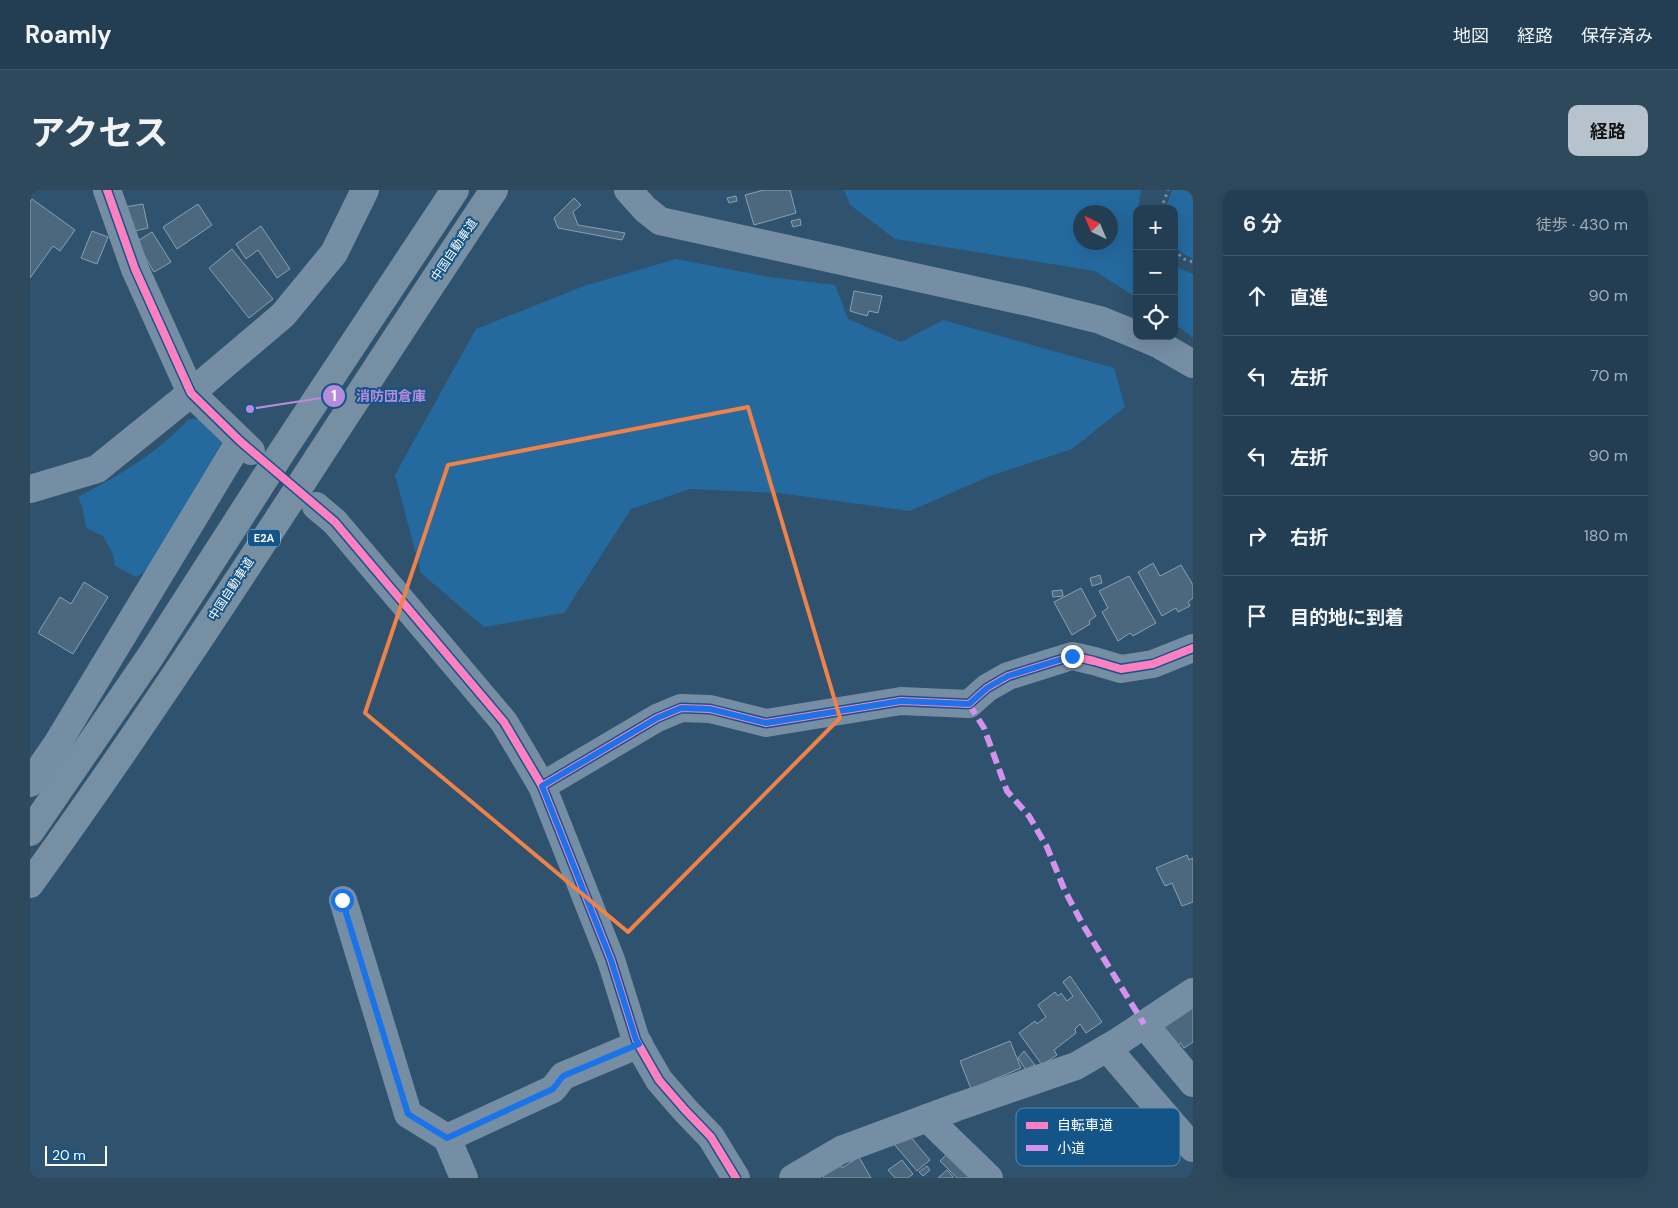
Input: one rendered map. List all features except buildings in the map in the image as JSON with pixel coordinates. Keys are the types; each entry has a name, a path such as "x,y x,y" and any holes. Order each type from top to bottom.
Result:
{"highway":[{"name":"E2A","path":"30,832 150,657 294,433 455,190"},
{"name":"中国自動車道","path":"30,884 175,674 409,316 494,190"}],"street":[{"path":"30,784 245,446 191,393 135,269 107,190"},
{"path":"30,489 97,469 283,315 334,253 365,190"},
{"path":"628,190 644,209 660,221 1028,302 1100,320 1133,334"},
{"path":"1148,340 1193,364"},
{"path":"316,506 335,522 504,722 542,786 611,960 636,1040 659,1080 712,1137 736,1178"},
{"path":"542,786 657,718 681,708 710,709 766,723 901,701 969,704 987,688 1008,676 1072,656 1094,660 1121,669 1153,664 1193,648"},
{"path":"342,900 408,1114 447,1138 464,1178"},
{"path":"793,1178 841,1150 1076,1066 1193,992"},
{"path":"1144,1024 1193,1083"},
{"path":"447,1138 553,1089 563,1076 639,1044"},
{"path":"1107,1048 1159,1108"},
{"path":"927,1118 989,1178"},
{"path":"1180,1133 1193,1148"}],"path":[{"path":"1162,205 1168,190"},
{"path":"1178,254 1184,259 1193,262"}],"highlighted area":[{"path":"748,407 840,718 628,932 365,713 448,465"}],"shaded area":[{"path":"844,190 1141,190 1138,205 1133,205 1133,295 1095,271 895,239 850,205"},
{"path":"1172,190 1193,190 1193,259 1178,249 1178,205 1166,205"},
{"path":"676,259 769,277 835,285 848,319 901,342 943,320 1114,368 1125,407 1072,449 990,476 910,511 779,493 690,489 631,509 564,613 484,627 421,573 395,475 476,329 584,286"},
{"path":"1178,268 1193,274 1193,338 1178,326"},
{"path":"189,419 200,419 223,437 225,447 147,570 136,577 115,566 113,554 103,536 86,528 82,506 78,497 137,463 176,432"}],"marked path":[{"path":"969,704 984,728 1007,791 1029,816 1047,847 1065,891 1083,925 1144,1024"}],"cycle path":[{"path":"107,190 135,269 191,393 240,441 335,522 504,722 542,786 611,960 636,1040 659,1080 711,1137 736,1178"},
{"path":"542,786 657,718 681,708 710,709 766,723 901,701 969,704 987,688 1008,676 1072,656 1121,669 1153,664 1193,648"}],"place":[{"name":"消防団倉庫","path":"250,409"}],"route":[{"path":"342,900 408,1114 447,1138 553,1089 563,1076 639,1044 636,1040 611,960 542,786 657,718 681,708 710,709 766,723 901,701 969,704 987,688 1008,676 1072,656"}]}
